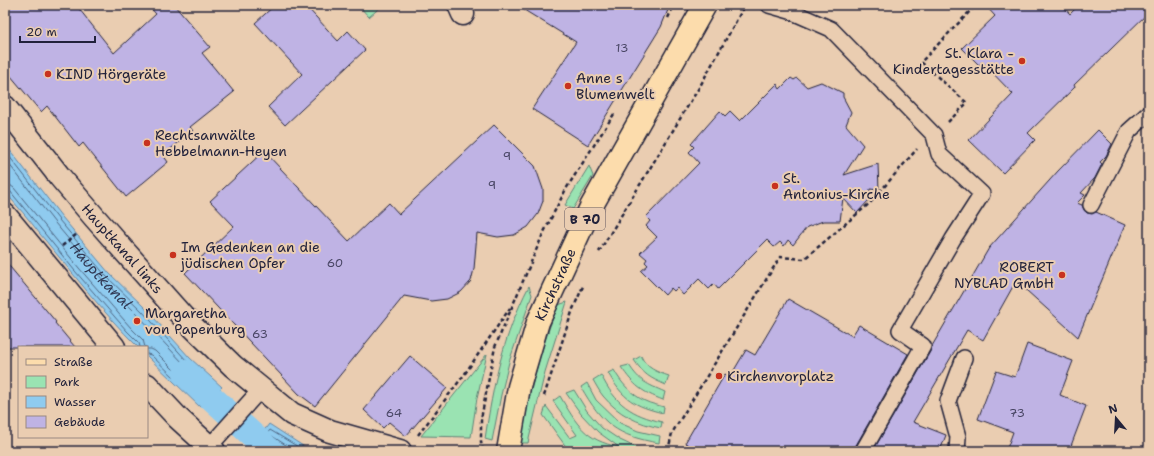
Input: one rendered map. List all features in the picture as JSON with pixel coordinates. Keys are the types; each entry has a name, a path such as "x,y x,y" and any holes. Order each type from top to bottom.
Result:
{"main road":[{"name":"Kirchstraße","path":"508,451 519,387 538,322 591,207 705,5"}],"street":[{"name":"Hauptkanal links","path":"5,107 60,177 183,316 233,366 256,394 292,414 330,431 407,445"},
{"path":"5,215 113,346"},
{"path":"148,386 178,418 216,443"}],"lane":[{"path":"769,5 790,11 831,29 934,135 939,154 982,194 953,239 900,330 923,346 863,451"},
{"path":"1092,204 1129,131 1149,112"},
{"path":"956,451 958,437 948,401 964,358"},
{"path":"216,443 256,394"}],"path":[{"path":"668,19 674,5"},
{"path":"596,257 700,86 745,5"},
{"path":"668,451 672,433 780,258 804,259 870,203 918,148 934,135 967,103 921,62 976,5"},
{"path":"483,451 481,442 481,419 495,347 543,234 566,189 616,110"},
{"path":"57,251 81,230"},
{"path":"542,402 573,309 585,283"},
{"path":"407,445 464,375 513,303"}],"green space":[{"path":"358,5 383,5 369,17"},
{"path":"589,166 593,176 573,209 565,205"},
{"path":"529,286 532,295 509,362 492,441 485,439 500,361 512,323"},
{"path":"567,302 545,372 528,443 521,443 527,408 540,356 558,305"},
{"path":"487,354 477,398 471,437 421,436"},
{"path":"641,356 649,367 669,376 666,385 644,373 634,360"},
{"path":"629,365 644,382 665,392 663,400 649,394 634,384 621,367"},
{"path":"614,370 623,384 631,392 647,402 664,407 663,413 637,404 624,395 613,382 608,373"},
{"path":"601,375 612,394 619,401 633,412 662,422 661,428 636,421 615,408 603,396 593,380"},
{"path":"587,383 596,400 620,423 638,431 660,436 659,443 632,436 621,432 612,426 596,410 581,387"},
{"path":"574,390 587,411 602,428 620,440 637,448 656,451 587,451 567,448 543,415 546,406 570,438 577,435 553,401 560,396 583,430 598,440 619,447 598,432 581,414 566,393"}],"water":[{"path":"5,144 62,217 109,273 145,308 190,358 222,387 201,408 148,357 148,346 137,346 112,320 5,192"},
{"path":"269,424 303,446 314,451 249,450"}],"building":[{"path":"5,5 76,5 114,53 156,14 148,5 174,5 210,47 202,53 234,92 190,127 193,131 163,155 168,162 126,197 83,143 79,147 47,106 41,112 5,69"},
{"path":"275,5 305,5 338,41 348,31 365,50 285,125 268,107 302,74 255,23"},
{"path":"516,5 670,5 661,27 588,145 532,109 576,42"},
{"name":"St. Klara - Kindertagesstätte","path":"985,5 1062,5 1070,14 1079,5 1149,5 1149,12 1074,85 1075,87 1028,133 1035,140 1003,173 969,140 1013,94 982,62 979,65 962,48 995,16"},
{"name":"St. Antonius-Kirche","path":"791,78 794,80 797,78 807,87 821,82 843,93 843,97 851,112 846,125 863,145 844,175 878,164 879,190 870,189 869,200 857,213 843,198 840,221 823,221 807,227 793,245 788,240 784,246 780,242 774,247 767,240 718,289 714,284 709,289 699,279 683,295 677,288 674,291 671,288 665,295 641,271 648,265 645,262 647,259 640,253 657,237 646,226 650,221 646,217 699,163 689,152 694,147 691,144 720,111 725,116 730,111 740,121 777,84 780,89"},
{"path":"494,125 535,166 543,189 543,201 538,214 528,227 514,235 498,237 477,233 474,269 471,281 461,292 447,299 431,301 404,296 315,406 299,394 185,273 234,226 210,201 264,151 349,241 389,203 399,214"},
{"path":"1098,130 1112,144 1106,156 1100,162 1102,164 1095,178 1081,193 1085,195 1077,203 1082,205 1087,213 1092,214 1096,212 1125,225 1078,337 1016,281 983,340 967,330 913,422 946,435 940,451 873,451 989,248 1058,171"},
{"path":"5,261 74,346 5,347"},
{"path":"788,299 852,336 859,325 908,354 854,451 699,451 685,443 725,374 730,377 746,350 755,355"},
{"path":"1027,344 1073,361 1060,395 1086,406 1069,451 1006,451 1013,432 978,419 996,371 1015,377"},
{"path":"410,356 447,388 406,436 389,422 383,428 364,410"}],"waterway":[{"name":"Hauptkanal","path":"186,373 270,451"}],"place":[{"name":"St. Klara - Kindertagesstätte","path":"1022,61"},
{"name":"KIND Hörgeräte","path":"48,74"},
{"name":"Anne s Blumenwelt","path":"568,86"},
{"name":"Rechtsanwälte Hebbelmann-Heyen","path":"147,143"},
{"name":"St. Antonius-Kirche","path":"775,186"},
{"name":"Im Gedenken an die jüdischen Opfer","path":"173,255"},
{"name":"ROBERT NYBLAD GmbH","path":"1062,275"},
{"name":"Margaretha von Papenburg","path":"137,321"},
{"name":"Kirchenvorplatz","path":"719,376"}]}
